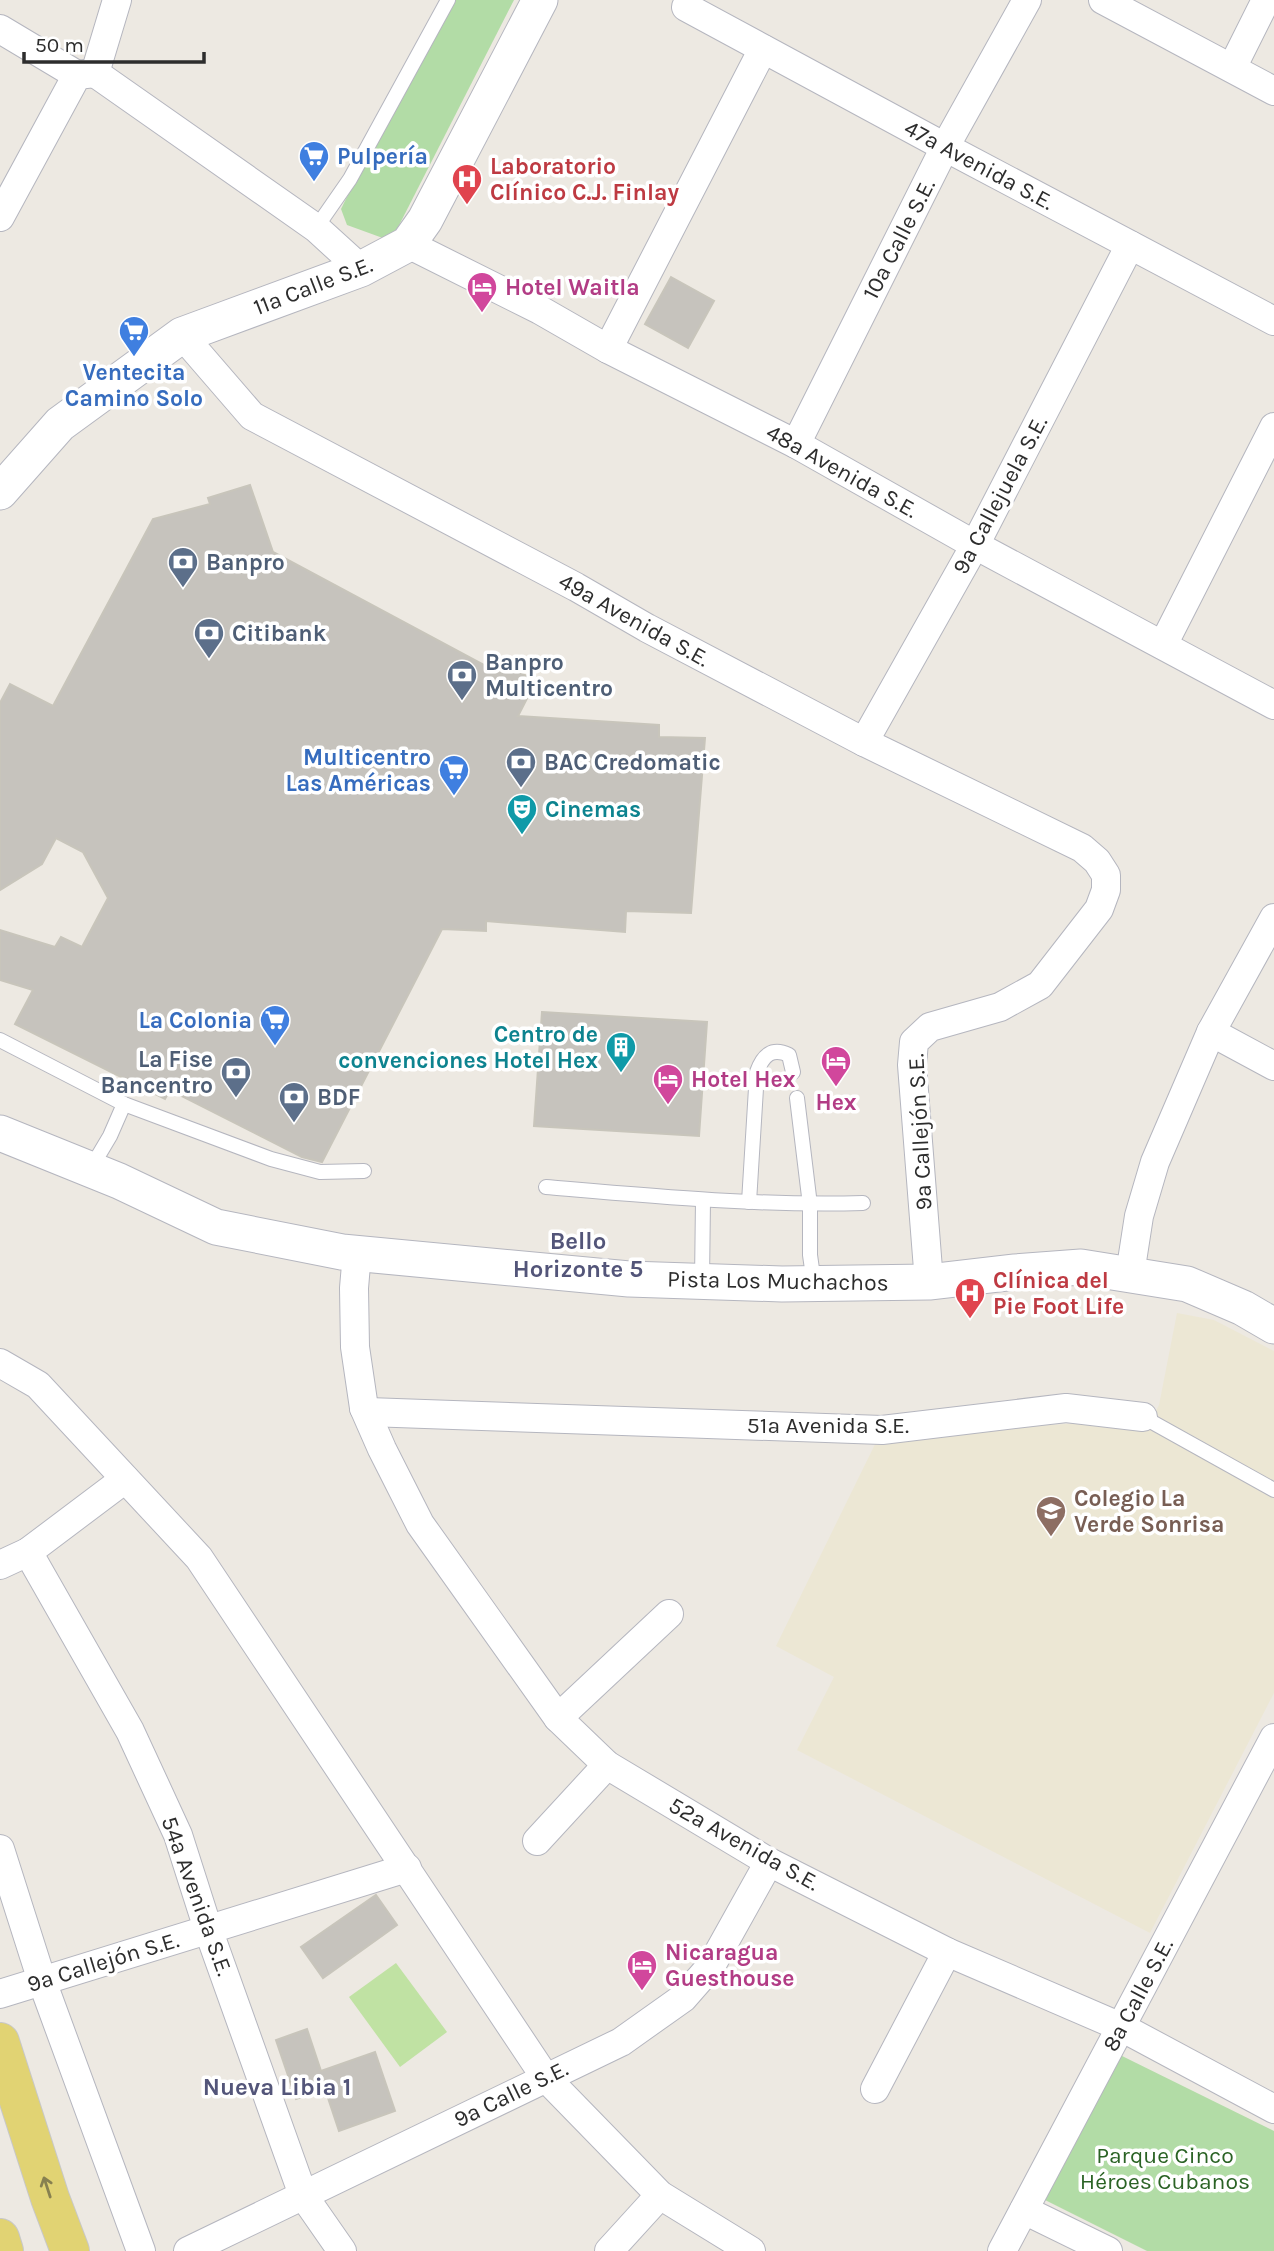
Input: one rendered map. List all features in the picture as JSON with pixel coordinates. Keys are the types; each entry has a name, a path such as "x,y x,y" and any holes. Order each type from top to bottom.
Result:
{"main road":[{"path":"0,2042 50,2198 70,2251"},
{"path":"0,2238 4,2251"}],"street":[{"path":"0,217 86,74 117,0"},
{"name":"11a Calle S.E.","path":"0,492 60,424 182,335 361,270 408,244 425,220 540,0"},
{"name":"10a Calle S.E.","path":"796,444 945,148 1027,0"},
{"path":"1103,0 1274,91"},
{"path":"1232,68 1266,0"},
{"name":"47a Avenida S.E.","path":"685,6 945,148 1274,321"},
{"path":"0,29 86,74 316,228 361,270"},
{"path":"608,349 763,49"},
{"name":"48a Avenida S.E.","path":"408,244 796,444 975,545 1274,705"},
{"name":"9a Callejuela S.E.","path":"864,742 975,545 1130,245"},
{"name":"49a Avenida S.E.","path":"182,335 252,416 864,742 1082,848 1097,860 1105,876"},
{"path":"1163,645 1274,427"},
{"name":"9a Callejón S.E.","path":"929,1282 912,1065 914,1042 930,1027 1000,1007 1040,985 1100,909 1106,890 1105,876"},
{"path":"1130,1273 1139,1216 1155,1162 1211,1032 1274,918"},
{"path":"1211,1032 1274,1066"},
{"name":"Pista Los Muchachos","path":"0,1133 90,1169 216,1227 284,1242 357,1253 629,1279 814,1283 929,1282 1081,1267 1187,1283 1243,1308 1274,1326"},
{"path":"357,1253 354,1288 355,1347 364,1408"},
{"path":"0,1363 38,1385 199,1558 545,2077 660,2195 751,2251"},
{"name":"51a Avenida S.E.","path":"364,1408 368,1412 882,1430 1066,1408 1143,1417"},
{"name":"52a Avenida S.E.","path":"364,1408 420,1524 558,1718 607,1765 769,1862 947,1952 1121,2027 1274,2109"},
{"path":"0,1565 27,1552 125,1479"},
{"name":"54a Avenida S.E.","path":"27,1552 130,1731 178,1835 208,1929 303,2195 342,2251"},
{"path":"558,1718 669,1614"},
{"name":"8a Calle S.E.","path":"1002,2251 1274,1738"},
{"path":"537,1841 607,1765"},
{"path":"0,1849 42,1981 141,2251"},
{"name":"9a Calle S.E.","path":"188,2251 621,2042 683,1998 710,1966 769,1862"},
{"name":"9a Callejón S.E.","path":"0,1994 407,1868"},
{"path":"875,2089 947,1952"},
{"path":"609,2251 660,2195"},
{"path":"1024,2210 1108,2251"}],"lane":[{"path":"316,228 350,179 448,0"},
{"path":"0,1041 124,1104 271,1159 320,1172 363,1171"},
{"path":"749,1202 758,1072 762,1058 769,1053 781,1051 789,1055 793,1072"},
{"path":"797,1098 810,1205 810,1255 814,1283"},
{"path":"90,1169 110,1136 124,1104"},
{"path":"546,1187 703,1200 810,1205 863,1203"},
{"path":"702,1281 703,1200"},
{"name":"51a Avenida S.E.","path":"1143,1417 1274,1490"}],"shaded area":[{"name":"Colegio La Verde Sonrisa","path":"1177,1313 1214,1320 1274,1351 1274,1693 1150,1933 797,1750 834,1677 776,1646 882,1430 1151,1421 1159,1405"}],"green space":[{"path":"444,0 514,0 391,241 347,225 341,209"},
{"path":"396,1963 447,2032 400,2067 349,1997"},
{"name":"Parque Cinco Héroes Cubanos","path":"1118,2054 1274,2131 1274,2251 1147,2251 1045,2200"}],"building":[{"path":"671,277 714,301 688,348 645,324"},
{"path":"250,485 273,552 495,671 500,662 536,681 518,716 659,725 659,737 705,738 691,913 626,911 625,932 486,921 486,931 442,929 322,1162 302,1157 170,1090 165,1099 15,1024 33,990 0,980 0,930 55,947 61,937 82,947 108,898 83,852 56,838 42,864 0,890 0,703 10,684 53,706 153,519 210,504 208,498"},
{"name":"Centro de convenciones Hotel Hex","path":"542,1012 707,1022 699,1136 534,1126"},
{"path":"376,1895 397,1925 323,1978 301,1947"},
{"path":"307,2029 321,2071 375,2052 395,2111 339,2131 325,2089 296,2099 276,2040"}],"place":[{"name":"Pulpería","path":"314,183"},
{"name":"Laboratorio Clínico C.J. Finlay","path":"467,206"},
{"name":"Hotel Waitla","path":"482,314"},
{"name":"Ventecita Camino Solo","path":"134,358"},
{"name":"Banpro","path":"183,589"},
{"name":"Citibank","path":"209,660"},
{"name":"Banpro Multicentro","path":"462,702"},
{"name":"BAC Credomatic","path":"521,789"},
{"name":"Multicentro Las Américas","path":"454,797"},
{"name":"Cinemas","path":"522,836"},
{"name":"La Colonia","path":"275,1047"},
{"name":"Centro de convenciones Hotel Hex","path":"621,1074"},
{"name":"Hex","path":"836,1088"},
{"name":"La Fise Bancentro","path":"236,1099"},
{"name":"Hotel Hex","path":"668,1106"},
{"name":"BDF","path":"294,1124"},
{"name":"Clínica del Pie Foot Life","path":"970,1320"},
{"name":"Colegio La Verde Sonrisa","path":"1051,1538"},
{"name":"Nicaragua Guesthouse","path":"642,1992"}],"district":[{"name":"Bello Horizonte 5","path":"578,1255"},
{"name":"Nueva Libia 1","path":"277,2087"}]}
